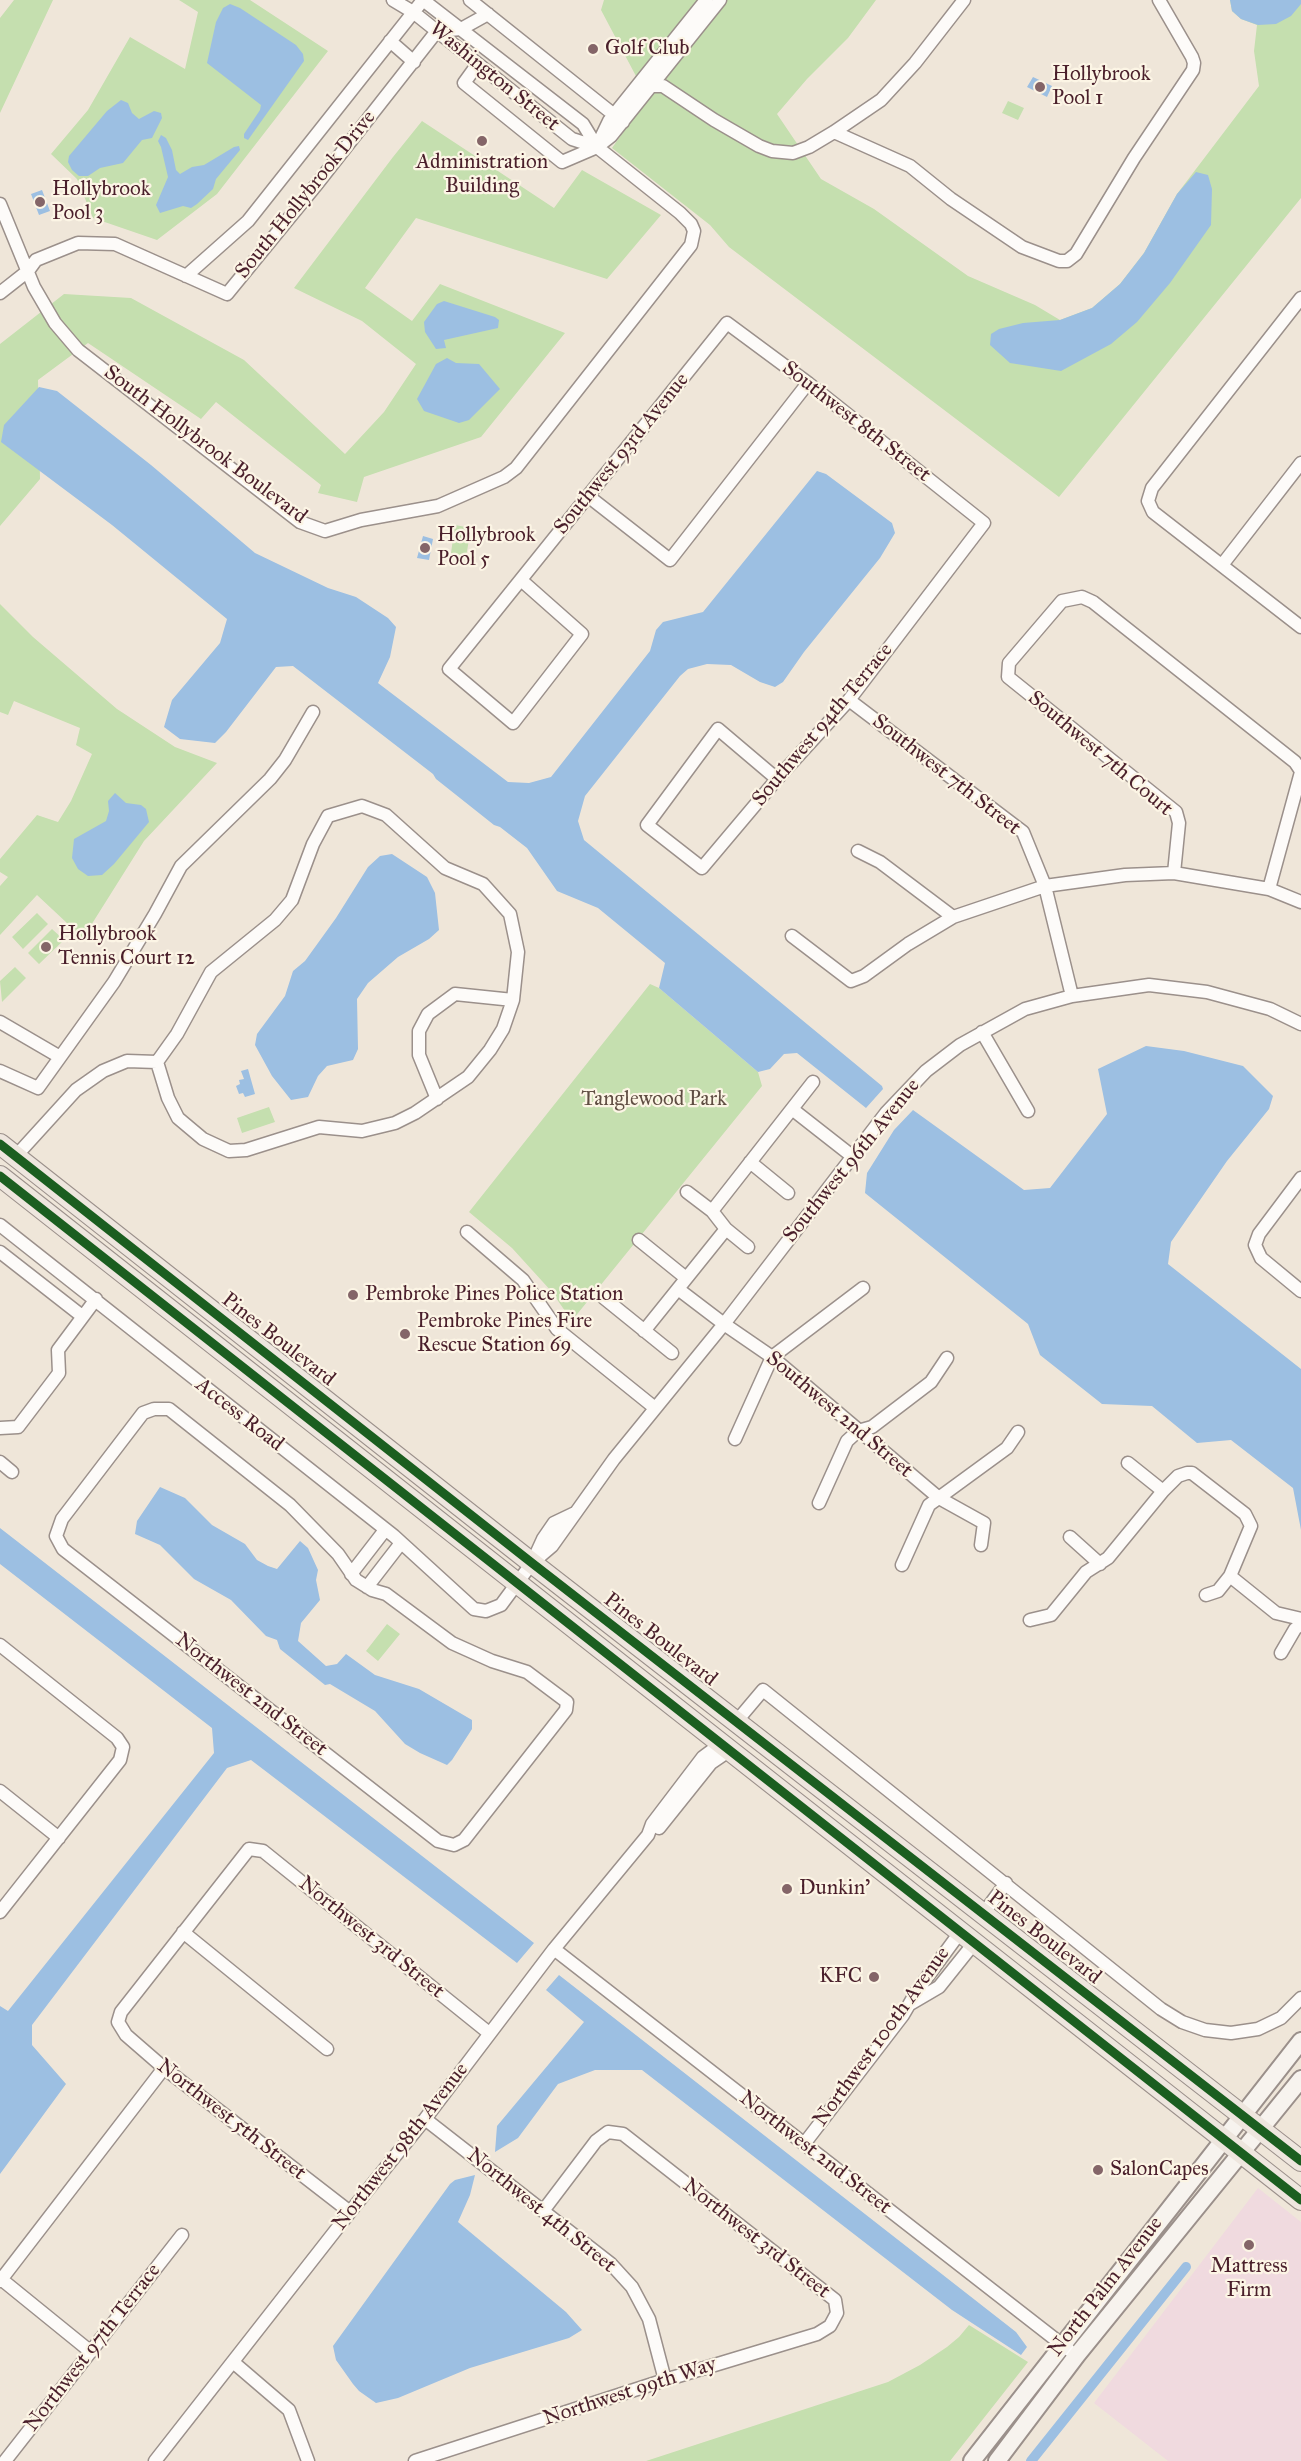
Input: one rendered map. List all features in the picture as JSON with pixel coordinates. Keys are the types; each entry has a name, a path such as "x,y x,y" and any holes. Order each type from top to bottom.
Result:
{"highway":[{"name":"Pines Boulevard","path":"0,1143 8,1159 328,1402 531,1563 1301,2161"},
{"name":"Pines Boulevard","path":"0,1176 1301,2200"},
{"path":"621,1665 658,1681 714,1723 726,1726 736,1722"},
{"path":"726,1746 729,1740 751,1748 827,1807 889,1840"},
{"path":"838,1835 874,1849 958,1911 970,1915 983,1914"},
{"path":"968,1936 978,1932 987,1936 1078,1995 1104,2007"}],"main road":[{"name":"North Palm Avenue","path":"972,2461 1301,2040"},
{"name":"North Palm Avenue","path":"997,2461 1077,2355 1262,2130 1301,2079"}],"street":[{"name":"Washington Street","path":"393,0 413,12 572,139 597,147"},
{"name":"Washington Street","path":"423,0 583,124 597,147 680,213 691,224 694,231"},
{"name":"South Hollybrook Drive","path":"186,276 248,221 423,0"},
{"path":"470,0 619,118"},
{"path":"648,82 706,0"},
{"path":"477,65 464,83 562,162 597,147 648,82 720,0"},
{"path":"648,82 663,86 737,135 772,151 783,153 801,150 834,132 881,100 915,63 964,0"},
{"path":"834,132 910,166 951,199 1022,247 1059,261 1067,261 1076,255 1134,158 1193,70 1192,57 1159,0"},
{"path":"437,31 461,29 488,14"},
{"name":"South Hollybrook Drive","path":"0,293 28,271 36,260 78,243 115,244 227,294 437,31"},
{"path":"390,41 414,62"},
{"name":"South Hollybrook Boulevard","path":"0,204 34,287 55,323 78,350 300,522 326,531 361,520 438,506 504,477 516,468 691,245 694,231"},
{"path":"1301,298 1152,488 1148,501 1153,512 1301,627"},
{"name":"Southwest 8th Street","path":"727,323 808,383 984,523"},
{"name":"Southwest 93rd Avenue","path":"522,580 582,634 513,723 449,669 727,323"},
{"path":"588,496 670,560 808,383"},
{"path":"1222,565 1301,463"},
{"name":"Southwest 94th Terrace","path":"777,779 717,729 648,825 702,868 777,779 849,700 984,523"},
{"name":"Southwest 7th Court","path":"1174,873 1179,823 1176,812 1008,677 1009,663 1062,601 1082,597 1093,602 1295,762 1301,772"},
{"name":"Southwest 7th Street","path":"849,700 1023,832 1045,886 1072,996"},
{"path":"0,1071 38,1088 114,981 181,866 270,779 285,760 313,712"},
{"path":"1269,889 1301,772"},
{"path":"362,806 386,815 445,868 483,884 510,914 518,952 513,1000 503,1029 490,1050 468,1077 415,1113 381,1127 362,1131 320,1127 246,1150 229,1151 203,1139 178,1118 168,1098 157,1062 177,1034 212,972 275,920 292,900 313,844 328,816 362,806"},
{"path":"858,851 880,862 953,917"},
{"path":"792,936 851,981 864,976 908,944 953,917 1045,886 1125,875 1174,873 1269,889 1301,903"},
{"name":"Southwest 96th Avenue","path":"474,1609 494,1610 501,1605 531,1563 543,1539 555,1523 576,1513 655,1408 886,1113 926,1071 960,1045 1025,1009 1072,996 1149,985 1208,992 1270,1009 1301,1024"},
{"path":"437,1099 419,1055 419,1031 428,1014 456,994 513,1000"},
{"path":"0,1022 60,1057"},
{"path":"982,1032 1028,1111"},
{"path":"8,1159 76,1090 103,1071 127,1061 157,1062"},
{"path":"712,1211 813,1082"},
{"path":"792,1109 852,1156"},
{"path":"750,1162 788,1193"},
{"path":"1301,1178 1259,1234 1255,1245 1261,1258 1301,1291"},
{"path":"687,1192 712,1211 726,1229 748,1247"},
{"name":"Access Road","path":"0,1226 96,1299 385,1530 474,1609"},
{"path":"644,1331 726,1229"},
{"path":"467,1232 522,1280 557,1329 655,1408"},
{"path":"639,1240 686,1278"},
{"path":"0,1252 82,1316"},
{"name":"Southwest 2nd Street","path":"678,1288 723,1324 772,1357 939,1498 984,1523 981,1545"},
{"path":"735,1439 772,1357 863,1288"},
{"path":"604,1298 672,1353"},
{"path":"0,1428 18,1427 59,1373 58,1350 96,1299"},
{"path":"819,1503 847,1441 858,1431 872,1427 931,1382 946,1358"},
{"path":"313,1421 328,1402"},
{"name":"Northwest 2nd Street","path":"351,1574 338,1554 290,1505 169,1409 162,1407 143,1413 62,1519 56,1536 63,1549 438,1841 454,1845 464,1840 566,1710 567,1702 526,1672 492,1661 452,1643 386,1594 367,1587"},
{"path":"902,1565 929,1505 1007,1448 1018,1431"},
{"path":"0,1462 12,1472"},
{"path":"1128,1463 1163,1491"},
{"path":"1030,1620 1051,1615 1086,1572 1108,1558 1163,1491 1178,1476 1192,1473 1245,1514 1251,1526 1230,1576 1218,1591 1206,1595"},
{"path":"385,1530 351,1574 367,1587 401,1543"},
{"path":"1070,1537 1100,1563"},
{"path":"1230,1576 1276,1613 1301,1619"},
{"path":"1281,1653 1301,1623"},
{"path":"0,1645 117,1738 123,1747 120,1760 0,1912"},
{"path":"736,1722 763,1690 1161,2009 1182,2022 1205,2030 1231,2033 1258,2029 1281,2018 1301,1998"},
{"name":"Northwest 98th Avenue","path":"155,2461 425,2120 554,1949 648,1835 652,1824 703,1757 726,1746"},
{"path":"0,1791 59,1838"},
{"name":"Northwest 3rd Street","path":"183,1932 249,1849 263,1851 489,2033"},
{"path":"983,1914 1006,1883"},
{"path":"183,1932 327,2049"},
{"name":"Northwest 5th Street","path":"183,1932 121,2012 118,2022 126,2035 164,2068 350,2212"},
{"path":"909,2005 939,1987 968,1936"},
{"name":"Northwest 100th Avenue","path":"804,2144 909,2005 968,1936"},
{"name":"Northwest 2nd Street","path":"554,1949 1077,2355"},
{"path":"91,2352 1,2280 164,2068"},
{"name":"Northwest 4th Street","path":"425,2120 611,2264 632,2287 649,2319 665,2380"},
{"name":"Northwest 3rd Street","path":"543,2211 596,2141 608,2132 623,2134 835,2300 837,2313"},
{"name":"Northwest 97th Terrace","path":"5,2461 182,2235"},
{"name":"Northwest 99th Way","path":"415,2461 665,2380 817,2334 830,2326 837,2313"},
{"path":"234,2362 289,2410 308,2461"}],"shaded area":[{"path":"1258,2188 1301,2222 1301,2461 1168,2461 1094,2403"}],"green space":[{"path":"14,0 53,0 0,113 0,18"},
{"path":"179,0 250,0 328,51 217,194 157,240 93,218 77,179 51,154 88,110 130,37 185,69 198,12"},
{"path":"604,0 876,0 848,38 807,79 777,114 821,179 874,209 968,276 1035,305 1060,320 1092,308 1120,284 1144,253 1177,194 1259,86 1254,51 1257,25 1241,19 1232,11 1230,0 1301,0 1301,198 1059,497 729,247 710,225 612,148 649,96 601,10"},
{"path":"1008,101 1024,108 1018,120 1002,113"},
{"path":"422,121 554,208 582,170 661,215 607,279 416,218 365,288 412,321 440,284 565,333 481,437 364,477 357,502 318,493 321,485 216,402 201,419 88,343 38,380 40,479 0,526 0,344 64,294 131,298 244,360 345,454 384,412 416,364 362,321 294,288"},
{"path":"455,525 471,528 466,557 451,553"},
{"path":"0,604 33,637 117,709 175,747 217,763 144,841 83,938 37,895 0,935 0,886 8,877 0,872 0,859 37,815 58,822 71,801 92,754 76,745 80,728 14,701 8,715 0,712"},
{"path":"37,913 48,924 23,949 12,937"},
{"name":"Hollybrook Tennis Court 12","path":"52,929 64,940 39,964 28,953"},
{"path":"15,967 26,978 2,1002 0,981"},
{"name":"Tanglewood Park","path":"650,984 659,988 758,1072 762,1086 574,1318 565,1311 552,1292 512,1248 469,1212"},
{"path":"269,1107 275,1122 242,1133 237,1118"},
{"path":"387,1624 400,1634 378,1661 366,1651"},
{"path":"969,2325 1028,2362 950,2461 646,2461 888,2382 947,2347"}],"water":[{"path":"1230,0 1301,0 1301,4 1291,16 1276,24 1258,25 1241,19 1232,11"},
{"path":"230,4 240,8 296,45 303,54 304,61 248,140 244,138 244,134 261,105 207,63 216,22 223,8"},
{"name":"Hollybrook Pool 1","path":"1033,77 1052,86 1047,97 1027,87"},
{"path":"121,100 128,103 132,113 139,119 154,111 161,113 162,118 152,138 142,140 123,163 100,168 88,176 79,176 68,162 69,156 107,111"},
{"path":"161,135 166,138 172,150 176,170 180,174 192,167 204,165 234,147 239,146 240,150 216,179 213,189 197,204 191,208 183,206 160,213 156,205 168,177 158,141"},
{"path":"1196,172 1208,175 1212,189 1211,225 1170,283 1137,322 1111,344 1061,371 1010,363 990,345 991,334 999,329 1023,323 1060,320 1092,308 1120,284 1144,253 1177,194"},
{"name":"Hollybrook Pool 3","path":"42,190 50,211 39,215 31,194"},
{"path":"444,301 495,317 499,320 498,328 444,340 446,348 436,349 425,332 424,322 437,304"},
{"path":"447,358 456,363 479,364 500,389 469,420 459,423 424,411 417,399 436,364"},
{"path":"39,387 57,391 151,465 255,553 328,588 356,597 388,618 396,627 390,657 378,683 508,782 529,783 551,777 650,651 656,630 663,622 703,612 817,471 826,474 892,523 895,533 880,558 804,652 783,682 775,687 760,682 731,665 707,664 688,669 680,676 585,796 578,821 584,840 883,1089 866,1108 797,1053 784,1054 770,1069 758,1072 659,988 665,963 598,908 557,891 527,848 494,825 436,779 433,774 293,666 276,667 215,743 180,739 164,727 172,700 220,643 227,619 112,525 1,442 4,425"},
{"name":"Hollybrook Pool 5","path":"423,536 433,539 429,560 417,558"},
{"path":"115,793 126,803 141,805 146,809 149,822 102,875 88,876 78,869 72,858 74,839 106,821 109,811 108,801"},
{"path":"392,854 427,877 435,893 439,930 429,939 398,957 368,983 357,999 358,1049 353,1060 327,1066 318,1076 308,1097 291,1100 272,1076 255,1045 257,1034 285,996 293,971 305,961 336,918 368,867 380,856"},
{"path":"1146,1046 1184,1051 1243,1066 1273,1096 1269,1109 1227,1161 1171,1242 1168,1264 1301,1369 1301,1530 1293,1488 1231,1440 1197,1443 1152,1406 1102,1404 1040,1355 1028,1324 865,1193 867,1173 894,1130 913,1110 1024,1190 1050,1188 1107,1114 1098,1069"},
{"path":"248,1069 255,1094 245,1097 243,1093 239,1094 236,1086 240,1084 239,1080 244,1079 241,1071"},
{"path":"160,1487 185,1498 212,1525 245,1544 257,1560 268,1566 277,1569 300,1541 308,1548 318,1570 316,1580 320,1600 301,1623 298,1641 326,1666 337,1664 346,1654 375,1675 419,1689 472,1720 472,1729 452,1760 447,1765 405,1744 375,1711 330,1684 325,1685 280,1649 277,1640 266,1636 231,1600 194,1579 160,1545 135,1534 137,1521"},
{"path":"0,1528 534,1943 517,1963 251,1760 227,1768 32,2025 32,2045 66,2084 0,2174 0,2006 8,2011 214,1753 212,1728 0,1564"},
{"path":"559,1975 1016,2332 1027,2347 1021,2355 952,2310 642,2070 595,2070 558,2084 518,2138 495,2152 497,2126 584,2022 546,1990"},
{"path":"475,2175 470,2195 458,2222 566,2312 582,2330 569,2338 470,2368 398,2398 376,2403 353,2384 336,2360 333,2346 450,2184 455,2180"}],"waterway":[{"path":"1031,2461 1186,2267"}],"cycle path":[{"path":"0,1144 532,1563 1301,2161"},
{"path":"0,1176 1301,2200"}],"place":[{"name":"Golf Club","path":"593,49"},
{"name":"Hollybrook Pool 1","path":"1040,87"},
{"name":"Administration Building","path":"482,141"},
{"name":"Hollybrook Pool 3","path":"40,202"},
{"name":"Hollybrook Pool 5","path":"425,548"},
{"name":"Hollybrook Tennis Court 12","path":"46,947"},
{"name":"Pembroke Pines Police Station","path":"353,1295"},
{"name":"Pembroke Pines Fire Rescue Station 69","path":"405,1334"},
{"name":"Dunkin'","path":"787,1889"},
{"name":"KFC","path":"874,1977"},
{"name":"SalonCapes","path":"1098,2170"},
{"name":"Mattress Firm","path":"1249,2245"}]}
